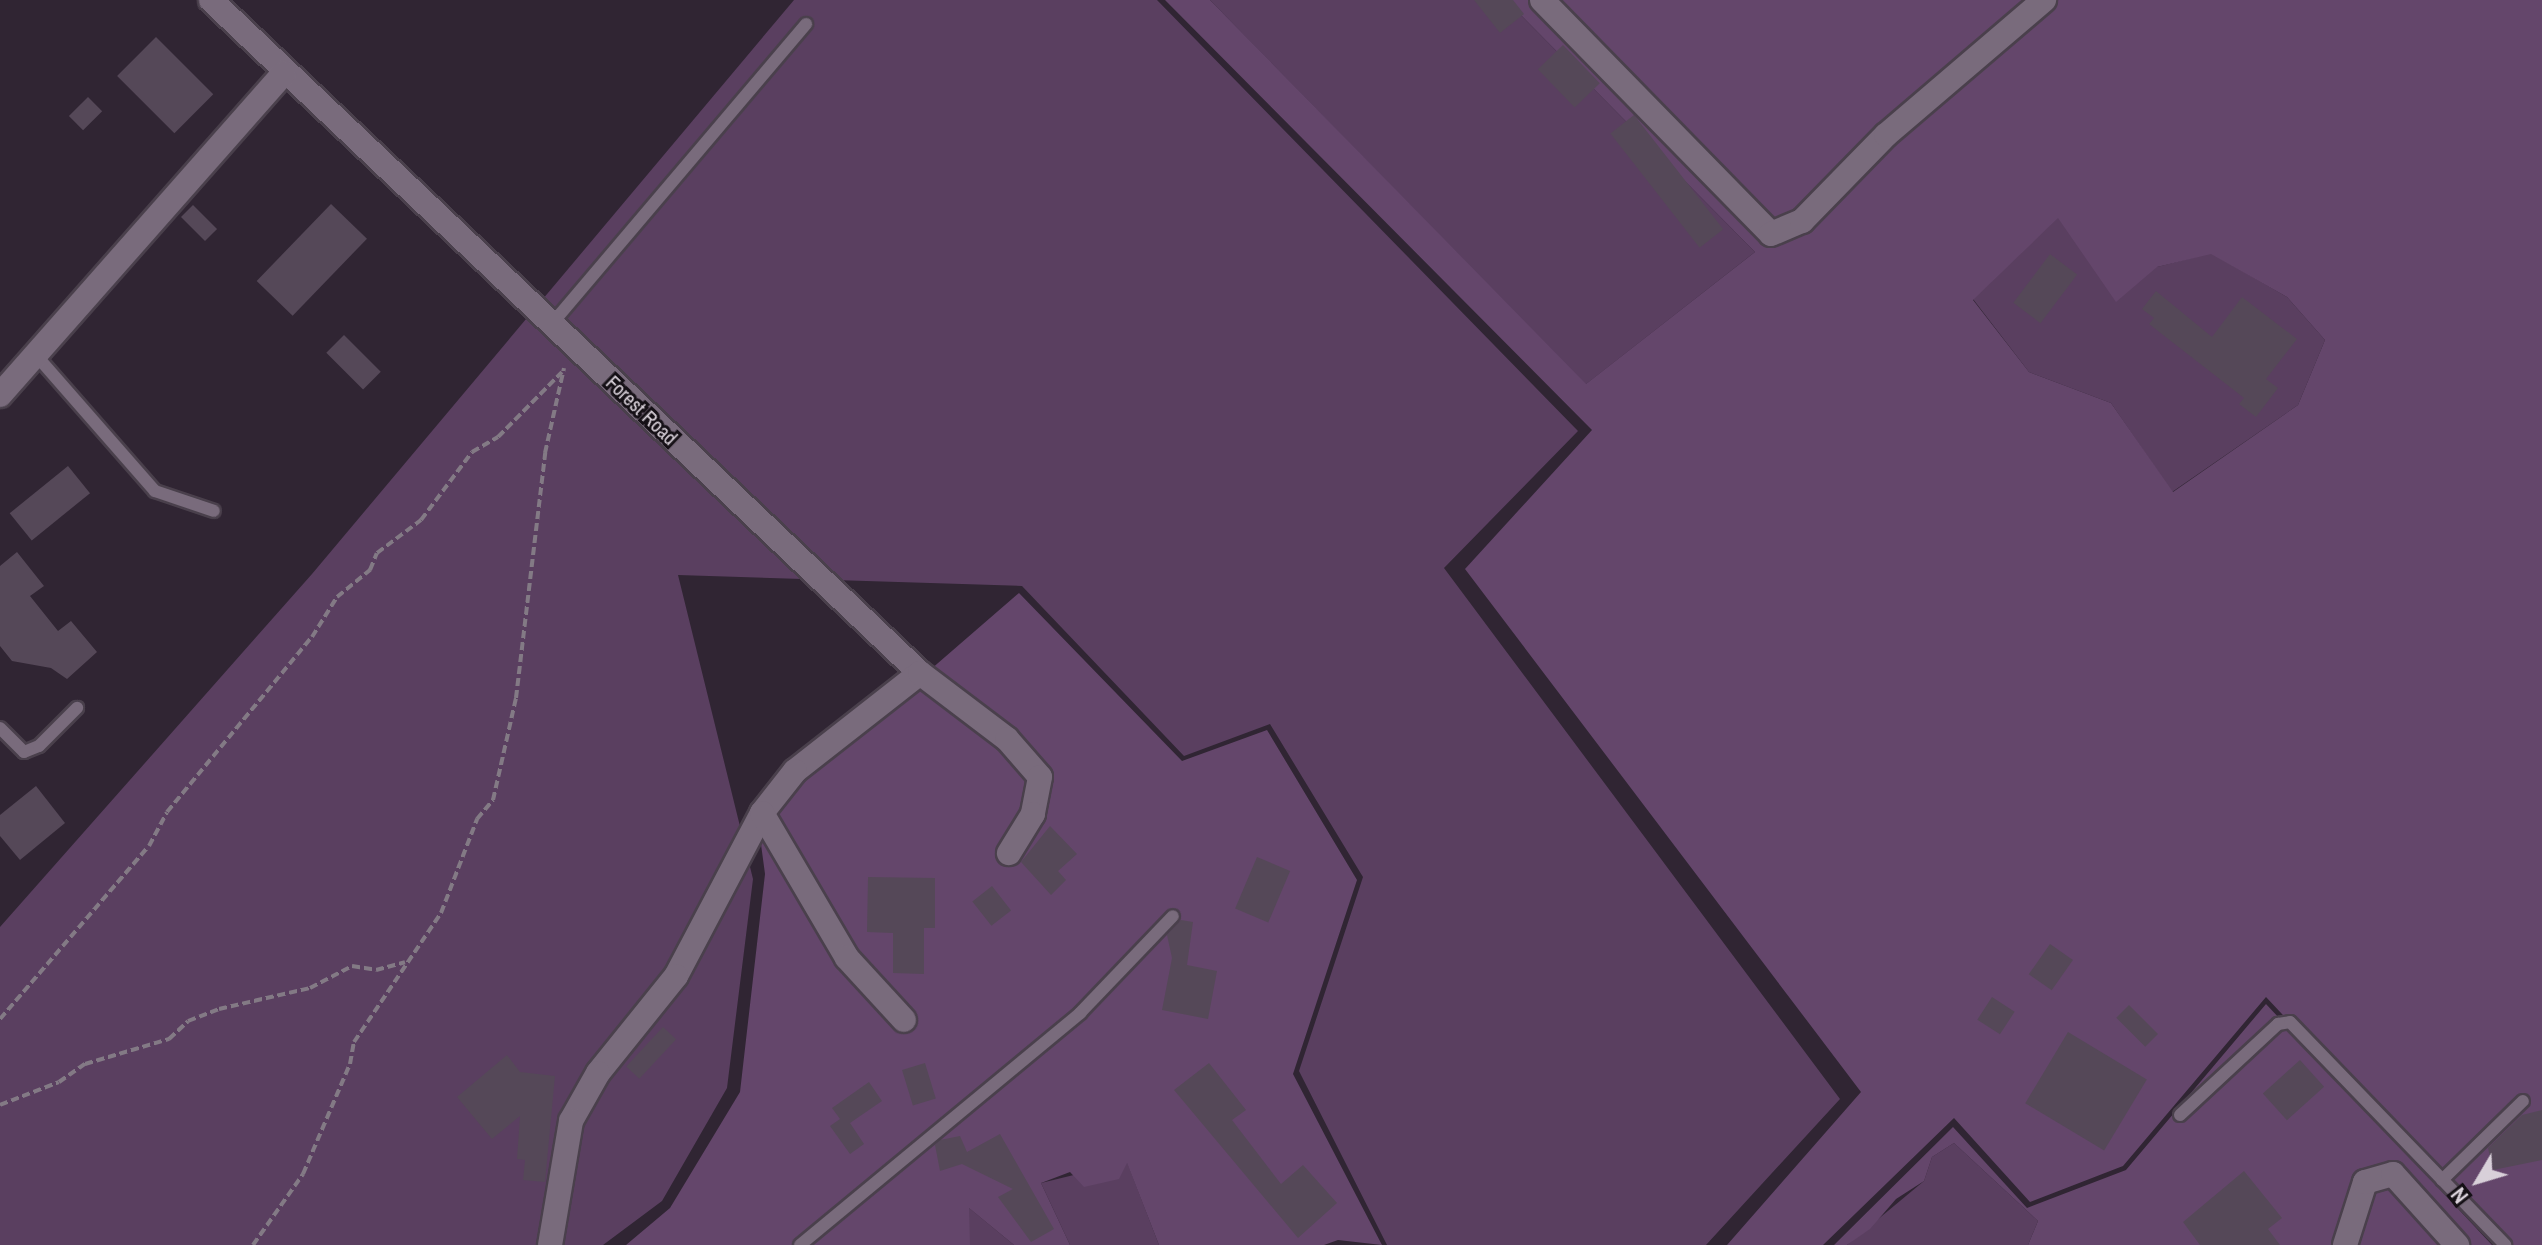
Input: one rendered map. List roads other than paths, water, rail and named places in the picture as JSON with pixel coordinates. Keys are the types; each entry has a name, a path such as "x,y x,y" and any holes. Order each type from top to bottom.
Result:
{"street":[{"name":"Forest Road","path":"211,0 550,326 571,342 920,673 1007,739 1040,777 1033,814 1009,853"},
{"path":"1542,0 1771,234 1802,221 1886,135 2044,0"},
{"path":"0,395 284,73"},
{"path":"550,1245 571,1121 598,1073 676,976 762,813 795,771 920,673"},
{"path":"762,813 847,958 904,1020"},
{"path":"2345,1245 2365,1182 2393,1174 2457,1245"}],"lane":[{"path":"550,326 806,24"},
{"path":"35,354 155,491 214,511"},
{"path":"0,728 24,752 39,746 77,708"},
{"path":"800,1245 1080,1013 1173,916"},
{"path":"2180,1115 2278,1024 2290,1022 2505,1245"},
{"path":"2442,1180 2523,1101"}]}
